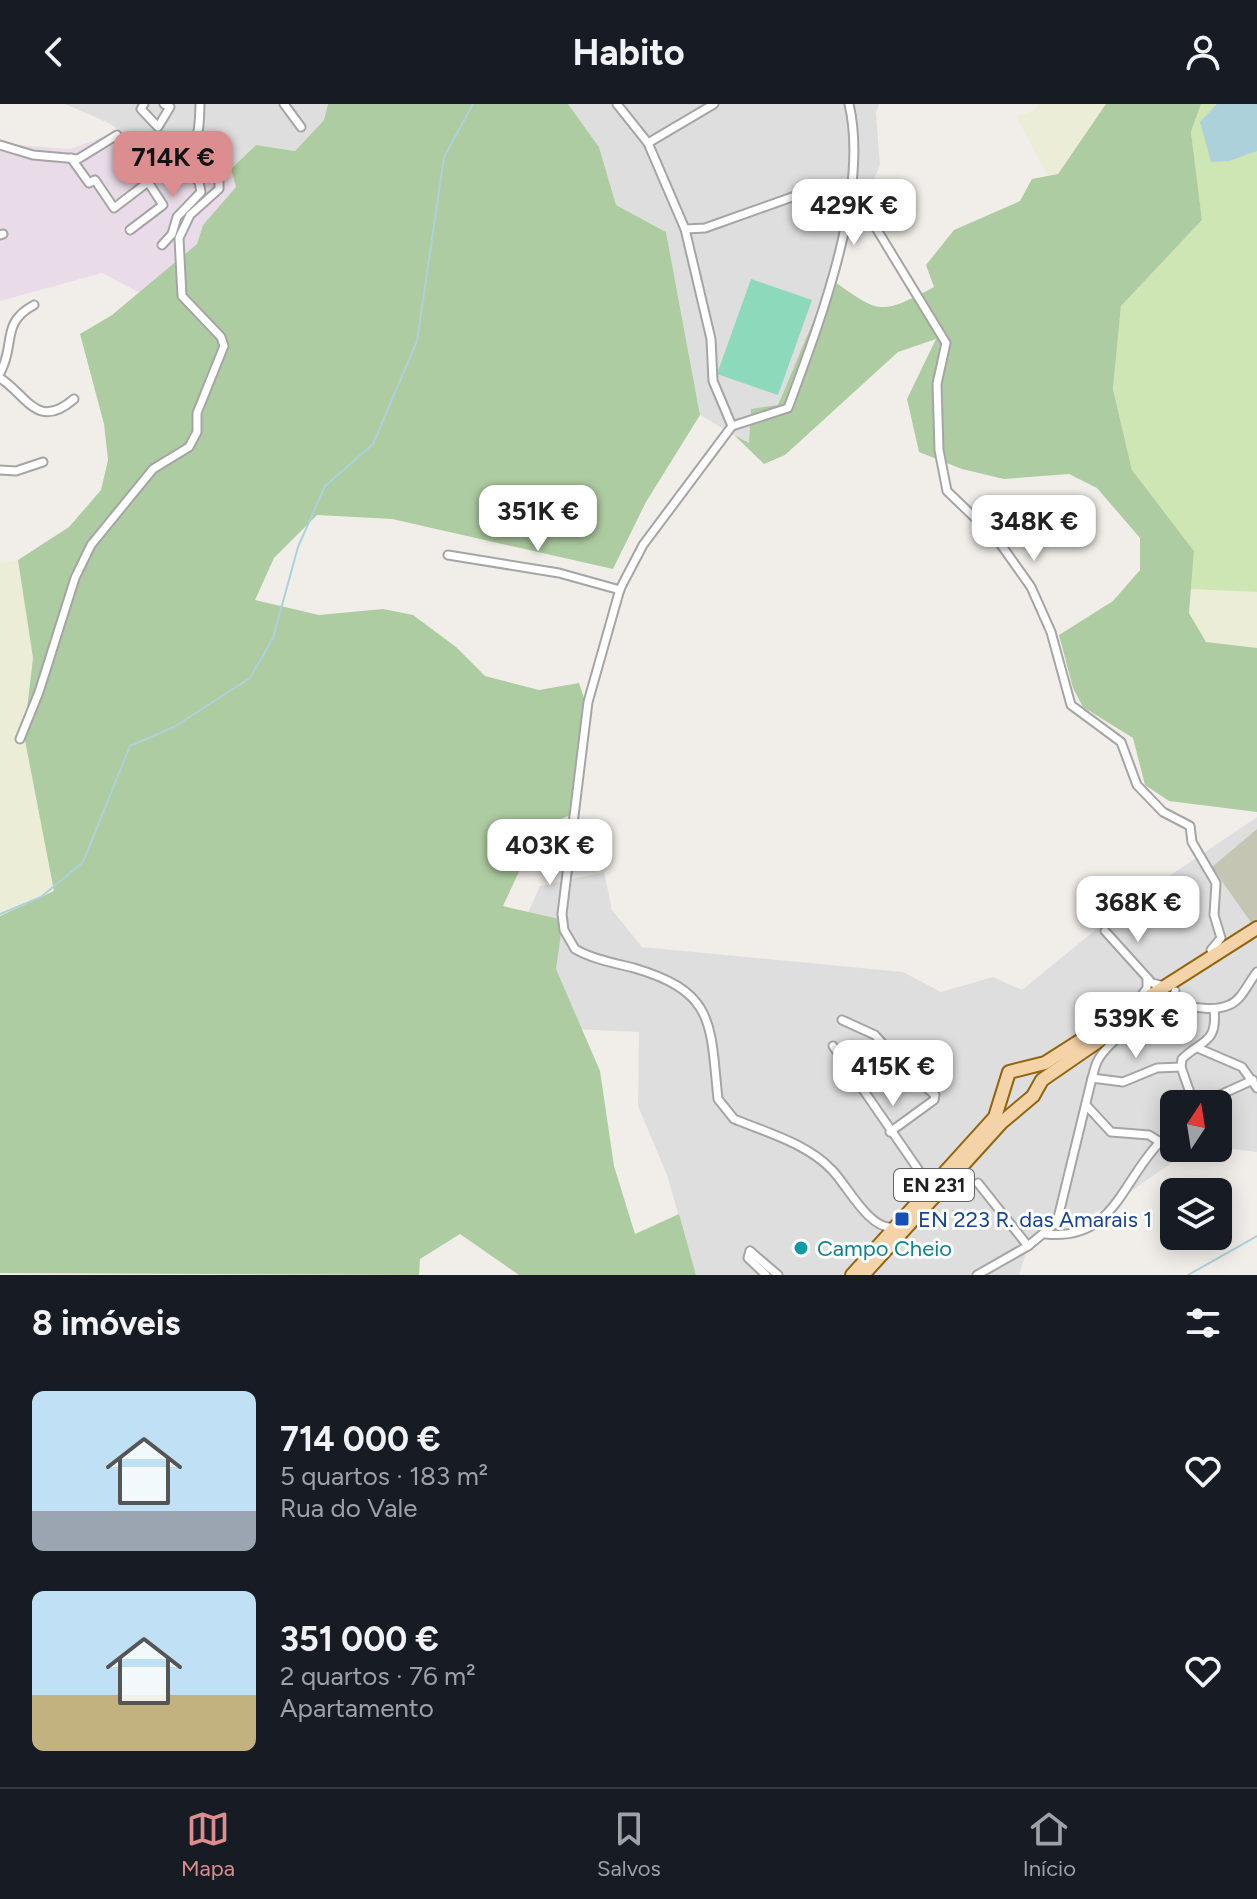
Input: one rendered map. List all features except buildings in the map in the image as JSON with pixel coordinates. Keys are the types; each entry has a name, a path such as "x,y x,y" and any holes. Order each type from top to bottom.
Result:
{"main road":[{"name":"EN 231","path":"863,1275 1033,1096 1050,1072 1165,1003 1171,989 1202,964 1257,928"},
{"name":"EN 231","path":"852,1275 995,1117 1009,1072 1045,1063 1257,937"},
{"path":"1025,1068 1036,1077 1037,1087"},
{"path":"1004,1088 1013,1101 1024,1102"}],"street":[{"path":"143,104 141,109 158,127 170,107 164,104"},
{"path":"0,145 33,155 78,159 117,135 139,165 155,169 197,144 201,136 200,104"},
{"path":"284,104 301,127"},
{"path":"617,104 648,143 685,229 711,339 713,381 732,426"},
{"path":"648,143 701,107 714,104"},
{"path":"849,104 855,150 830,289 788,408 732,426 651,534 620,590 588,702 562,914 569,941 583,954 662,977 698,1004 710,1025 718,1099 723,1109 734,1119 799,1147 823,1162 873,1218 885,1227 896,1226"},
{"path":"20,739 59,633 75,578 91,545 153,469 189,447 197,432 197,413 224,346 221,337 182,296 179,238 190,215 219,189 219,177 210,158 197,144"},
{"path":"162,245 172,234 177,217 201,192 199,182 175,157"},
{"path":"71,158 89,183 95,180 114,208 148,182 163,205 130,230"},
{"path":"685,229 705,228 795,196 847,200 876,228 946,343 937,384 939,450 947,491 972,518 992,533 1026,577 1051,632 1071,705 1121,742 1137,785 1163,812 1190,826 1192,842 1216,883 1214,915 1220,933 1219,945 1202,964"},
{"path":"34,305 20,312 9,327 7,361 0,376 11,385 24,404 41,412 63,408 74,399"},
{"path":"0,470 16,471 43,462"},
{"path":"448,555 559,573 620,590"},
{"path":"1105,931 1147,978 1171,989"},
{"path":"1220,933 1238,940"},
{"path":"977,1275 1028,1246 1057,1222 1092,1078 1098,1060 1109,1046 1165,1003 1214,1009 1238,1000 1257,972"},
{"path":"1132,1009 1147,988 1147,978"},
{"path":"1200,1049 1216,1024 1214,1009"},
{"path":"842,1020 875,1035 908,1072 935,1095 934,1100 890,1132"},
{"path":"833,1046 931,1188"},
{"path":"1181,1067 1190,1052 1200,1049 1231,1060 1255,1084 1232,1092"},
{"path":"1092,1078 1123,1082 1157,1068 1181,1067"},
{"path":"1181,1067 1189,1090"},
{"path":"1045,1234 1063,1235 1098,1225 1160,1142 1149,1135 1111,1132 1086,1105"},
{"path":"978,1183 1028,1246"},
{"path":"869,1256 879,1236 873,1218"},
{"path":"766,1275 748,1258 750,1251 778,1275"}],"shaded area":[{"path":"65,104 328,104 324,120 295,151 256,145 231,169 188,144 154,161 111,124"},
{"path":"568,104 879,104 876,113 880,165 778,405 749,444 700,415 666,232 616,205 599,147"},
{"path":"1038,104 1107,104 1057,174 1048,176 1016,116 1033,111"},
{"path":"120,131 154,160 188,144 231,169 236,187 203,225 197,244 140,293 102,273 0,301 0,144 70,149"},
{"path":"18,560 33,658 24,736 54,891 0,916 0,563"},
{"path":"1191,589 1257,592 1257,648 1206,642 1189,613"},
{"path":"1257,817 1257,1152 1232,1149 1232,1090 1160,1090 1160,1162 1173,1162 1114,1203 1028,1246 1019,1275 696,1275 667,1175 638,1106 639,1032 547,1028 507,960 540,886 604,872 612,910 642,947 903,972 941,992 993,977 1022,990 1126,905"},
{"path":"1257,829 1257,921 1252,924 1212,867"}],"green space":[{"path":"328,104 568,104 599,147 616,205 666,232 700,415 646,502 613,569 392,519 317,515 274,558 255,600 319,615 383,609 413,615 456,647 485,676 539,690 579,683 587,707 577,812 548,825 523,863 503,906 563,920 556,969 600,1071 614,1166 635,1234 679,1214 696,1275 519,1275 460,1234 420,1259 419,1275 0,1273 0,916 54,891 24,735 33,658 18,560 69,527 101,490 108,460 104,424 80,334 112,315 197,244 203,225 236,187 231,169 256,145 295,151 324,120"},
{"path":"1106,104 1201,104 1191,132 1202,220 1121,306 1113,389 1132,470 1194,551 1189,613 1206,642 1257,648 1257,812 1169,801 1145,785 1133,738 1083,707 1073,688 1059,635 1113,601 1140,570 1140,538 1097,488 1069,474 1004,479 962,469 919,452 907,399 936,339 898,352 785,455 764,464 734,435 749,443 751,409 778,405 831,279 871,305 881,307 902,303 934,287 926,265 954,230 1020,201 1032,179 1058,174"},
{"path":"1201,104 1257,104 1257,592 1191,589 1194,551 1132,470 1113,389 1121,306 1202,220 1191,132"},
{"path":"751,279 812,300 778,395 717,374"}],"water":[{"path":"1217,104 1257,104 1257,151 1229,161 1211,162 1200,122"}],"waterway":[{"path":"0,914 41,897 83,862 130,746 174,727 250,678 273,638 298,547 325,486 373,444 417,341 444,157 473,104"},
{"path":"1188,1275 1257,1236"}],"place":[{"name":"EN 223 R. das Amarais 1","path":"902,1219"},
{"name":"Campo Cheio","path":"801,1248"}]}
